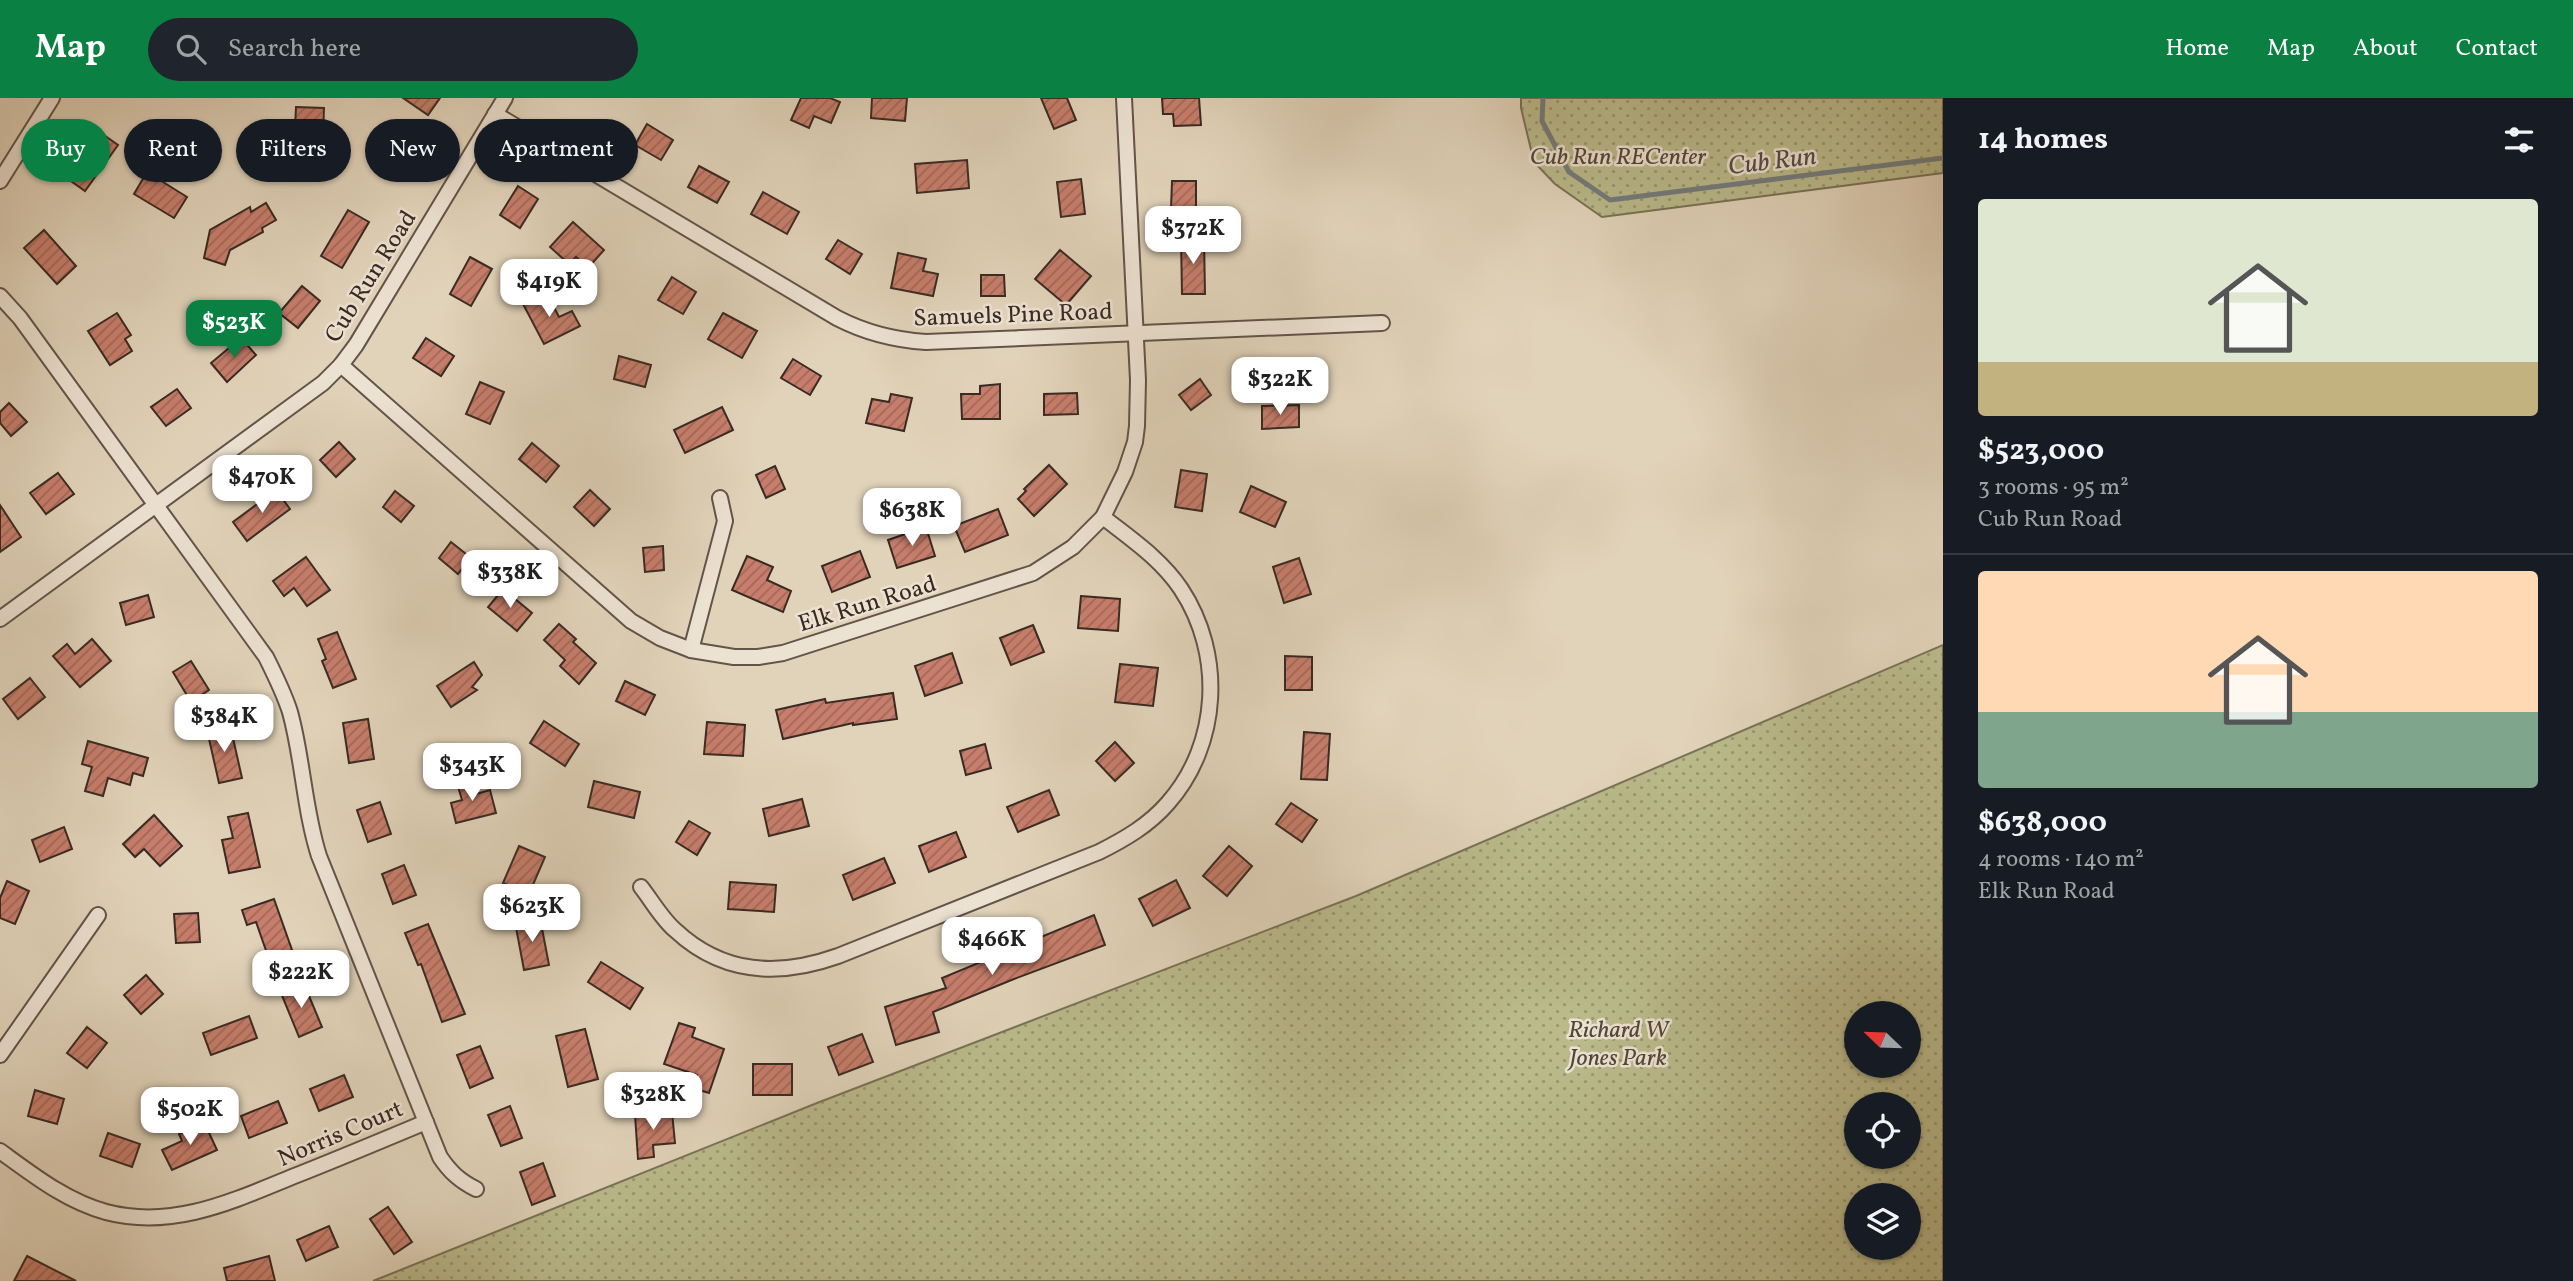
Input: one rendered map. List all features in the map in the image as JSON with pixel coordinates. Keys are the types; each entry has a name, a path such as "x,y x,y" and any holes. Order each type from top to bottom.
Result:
{"street":[{"path":"0,181 52,98"},
{"name":"Cub Run Road","path":"0,619 323,383 341,365 356,345 505,98"},
{"name":"Elk Run Road","path":"341,365 631,621 660,638 691,650 734,657 783,653 1011,582 1054,561 1073,547 1103,517 1125,472 1135,442 1136,334 1124,98"},
{"name":"Samuels Pine Road","path":"495,114 837,318 871,333 899,340 926,342 1382,323"},
{"path":"0,296 20,318 266,657 290,712 311,829 319,856 440,1157 450,1171 476,1189"},
{"path":"691,650 725,521 720,498"},
{"path":"641,887 672,928 716,958 763,970 788,970 838,956 1099,852 1148,823 1168,803 1185,779 1202,744 1210,704 1208,653 1195,614 1180,587 1144,548 1103,517"},
{"path":"0,1055 98,915"},
{"name":"Norris Court","path":"0,1151 75,1201 117,1214 143,1218 170,1217 220,1206 426,1122"}],"green space":[{"name":"Cub Run RECenter","path":"1521,98 1943,98 1943,173 1602,217 1555,184 1534,162"},
{"name":"Richard W Jones Park","path":"1943,645 1943,1281 373,1281 817,1103 1356,896"}],"building":[{"path":"403,98 440,98 428,115"},
{"path":"801,98 830,98 840,102 831,123 814,116 809,128 791,120"},
{"path":"872,98 907,98 905,121 871,118"},
{"path":"1041,98 1067,98 1076,120 1054,129"},
{"path":"1162,98 1199,98 1201,125 1174,126 1173,114 1163,114"},
{"path":"296,107 324,108 324,119 295,119"},
{"path":"647,124 673,140 661,160 638,147 638,140"},
{"path":"110,139 118,145 110,156"},
{"path":"967,160 969,188 917,193 915,164"},
{"path":"699,166 729,182 717,203 688,187"},
{"path":"1081,179 1085,214 1061,217 1057,182"},
{"path":"1172,181 1196,181 1196,209 1171,209"},
{"path":"72,182 91,182 85,191"},
{"path":"141,182 163,182 187,197 174,218 134,194"},
{"path":"518,186 538,199 520,228 500,215"},
{"path":"763,192 799,212 787,234 751,214"},
{"path":"266,203 276,220 262,228 263,232 230,250 225,265 204,258 210,230 250,207 251,212"},
{"path":"348,210 369,222 342,268 321,256"},
{"path":"573,222 604,250 588,268 576,257 569,264 550,247"},
{"path":"44,230 76,266 57,284 24,248"},
{"path":"1181,238 1204,238 1205,294 1182,294"},
{"path":"838,240 862,254 850,274 826,259"},
{"path":"1060,250 1091,276 1066,305 1035,279"},
{"path":"898,253 926,259 923,271 938,274 933,296 891,288"},
{"path":"470,257 492,269 471,306 450,294"},
{"path":"981,275 1004,275 1005,296 981,296"},
{"path":"672,277 696,292 683,314 658,300"},
{"path":"302,286 320,301 298,328 279,313"},
{"path":"546,292 559,317 572,311 580,326 544,344 523,304"},
{"path":"117,313 131,335 125,339 132,351 110,365 88,331"},
{"path":"723,313 757,331 742,358 708,339"},
{"path":"241,338 256,355 227,382 211,363"},
{"path":"426,338 454,356 441,376 413,358"},
{"path":"619,356 651,365 645,387 614,379"},
{"path":"793,359 821,376 810,395 781,378"},
{"path":"1200,379 1211,395 1191,410 1179,395"},
{"path":"480,382 504,392 490,424 466,414"},
{"path":"1000,384 1000,419 962,419 961,394 980,394 980,386"},
{"path":"177,389 191,408 166,426 151,407"},
{"path":"1077,393 1078,414 1044,415 1044,394"},
{"path":"891,394 912,398 904,431 866,423 872,399 889,402"},
{"path":"9,403 27,422 11,436 0,423 0,412"},
{"path":"1299,405 1299,427 1262,429 1262,406"},
{"path":"722,407 733,430 685,453 674,430"},
{"path":"339,442 355,459 336,477 320,460"},
{"path":"532,443 559,466 546,482 519,459"},
{"path":"1049,465 1067,484 1034,516 1018,499 1026,491 1024,489"},
{"path":"775,466 785,489 766,498 756,475"},
{"path":"1181,470 1207,474 1202,511 1175,507"},
{"path":"58,473 74,494 46,514 30,493"},
{"path":"1251,486 1286,502 1275,527 1240,512"},
{"path":"276,490 290,509 247,541 233,522"},
{"path":"590,490 610,509 594,526 574,507"},
{"path":"395,491 414,506 401,522 383,507"},
{"path":"0,505 21,537 0,552"},
{"path":"998,509 1008,535 965,552 954,526"},
{"path":"926,527 935,556 897,568 888,540"},
{"path":"451,542 471,558 458,574 439,558"},
{"path":"663,546 664,570 645,572 643,548"},
{"path":"860,551 870,577 832,592 822,566"},
{"path":"747,556 773,567 767,580 791,591 783,612 732,590"},
{"path":"306,557 330,590 307,606 294,588 284,596 273,581"},
{"path":"1299,558 1311,594 1284,603 1273,567"},
{"path":"503,589 532,613 517,631 488,607"},
{"path":"148,595 154,617 126,625 120,603"},
{"path":"1081,596 1120,599 1118,631 1078,628"},
{"path":"559,624 576,639 573,642 596,663 579,684 560,666 565,660 544,640"},
{"path":"1033,625 1044,652 1011,665 1000,638"},
{"path":"337,632 356,679 333,688 322,661 326,659 318,639"},
{"path":"92,639 111,661 80,687 53,656 67,644 75,654"},
{"path":"952,653 962,683 925,696 915,666"},
{"path":"1285,656 1312,657 1312,690 1285,690"},
{"path":"191,661 209,690 191,702 173,672"},
{"path":"474,662 482,675 472,687 477,690 451,707 437,686"},
{"path":"1120,664 1158,668 1153,706 1115,702"},
{"path":"30,678 45,697 18,719 3,699"},
{"path":"625,681 655,695 645,715 616,701"},
{"path":"893,693 897,719 853,723 783,739 776,710 825,699 826,703"},
{"path":"368,719 374,759 349,763 343,723"},
{"path":"544,721 579,744 565,766 530,743"},
{"path":"707,722 745,725 743,756 704,754"},
{"path":"230,725 242,778 219,783 207,730"},
{"path":"1304,732 1330,734 1327,780 1301,779"},
{"path":"88,741 148,758 143,776 133,773 130,785 108,778 103,796 85,791 92,767 82,764"},
{"path":"1115,742 1134,763 1115,781 1096,761"},
{"path":"985,744 991,768 966,775 960,751"},
{"path":"472,779 476,794 490,790 496,813 456,823 451,803 462,800 457,783"},
{"path":"594,781 640,792 634,818 588,807"},
{"path":"1049,790 1059,815 1018,832 1007,807"},
{"path":"802,799 809,826 769,836 763,809"},
{"path":"380,802 391,834 368,842 357,810"},
{"path":"1291,803 1317,820 1302,842 1276,824"},
{"path":"248,813 260,867 229,873 222,840 233,838 228,817"},
{"path":"154,815 182,846 160,866 144,849 135,857 123,844"},
{"path":"689,821 710,833 697,855 676,842"},
{"path":"64,827 72,849 40,862 32,840"},
{"path":"956,832 966,857 929,872 919,846"},
{"path":"519,846 545,857 529,894 503,883"},
{"path":"1229,846 1252,866 1227,896 1203,876"},
{"path":"884,858 895,883 853,900 843,875"},
{"path":"404,865 416,895 393,904 382,874"},
{"path":"1176,880 1190,908 1153,926 1139,899"},
{"path":"7,881 29,891 15,924 0,918 0,898"},
{"path":"730,882 776,885 774,912 728,909"},
{"path":"274,899 292,950 269,959 256,922 247,925 242,910"},
{"path":"198,913 200,942 176,943 174,914"},
{"path":"1094,915 1105,945 933,1012 939,1032 896,1045 885,1007 946,988 942,978"},
{"path":"540,918 549,965 524,970 515,922"},
{"path":"428,924 465,1014 442,1022 421,964 418,965 405,933"},
{"path":"601,962 643,988 630,1009 588,982"},
{"path":"146,975 163,994 141,1014 124,995"},
{"path":"304,984 322,1027 299,1037 281,993"},
{"path":"249,1016 257,1038 211,1055 203,1033"},
{"path":"679,1023 695,1028 692,1037 724,1049 709,1093 693,1088 697,1075 664,1064"},
{"path":"87,1027 107,1043 87,1068 67,1053"},
{"path":"585,1029 598,1079 568,1087 556,1036"},
{"path":"862,1034 873,1062 839,1075 828,1047"},
{"path":"480,1046 493,1078 470,1088 457,1055"},
{"path":"753,1064 792,1064 792,1095 753,1095"},
{"path":"344,1075 353,1097 319,1111 310,1089"},
{"path":"35,1090 64,1099 57,1124 28,1116"},
{"path":"278,1101 287,1123 249,1138 241,1116"},
{"path":"510,1106 522,1138 501,1146 488,1115"},
{"path":"672,1112 675,1143 653,1145 654,1157 638,1159 635,1115"},
{"path":"204,1122 217,1150 172,1170 162,1150 182,1141 179,1134"},
{"path":"108,1133 140,1144 132,1167 100,1156"},
{"path":"543,1163 555,1196 532,1205 520,1172"},
{"path":"388,1207 412,1242 394,1254 370,1219"},
{"path":"329,1226 338,1247 306,1261 297,1240"},
{"path":"27,1256 76,1281 14,1281"},
{"path":"269,1256 275,1281 227,1281 224,1268"}],"waterway":[{"name":"Cub Run","path":"1543,98 1542,121 1569,172 1610,200 1943,158"}]}
